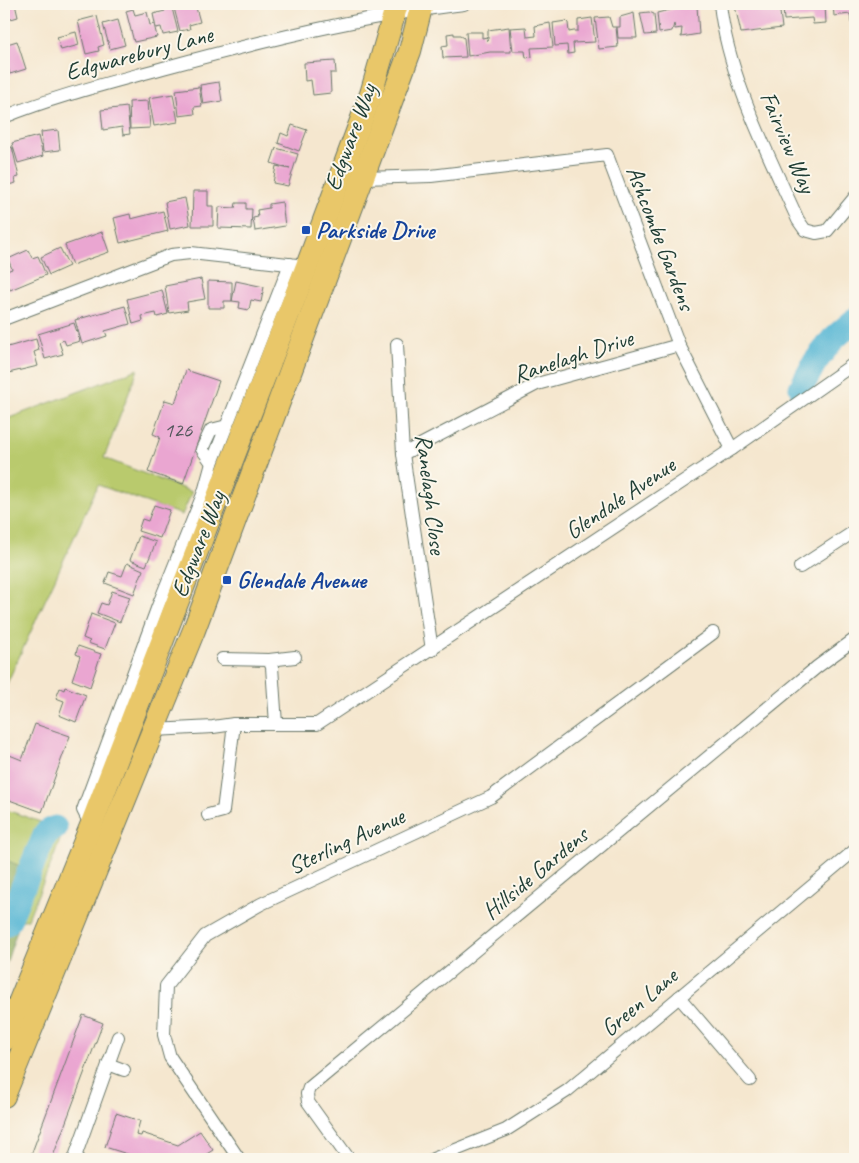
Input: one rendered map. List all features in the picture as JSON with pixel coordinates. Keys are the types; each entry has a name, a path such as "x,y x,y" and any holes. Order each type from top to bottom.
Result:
{"highway":[{"name":"Edgware Way","path":"4,1096 154,730 410,51 421,6"},
{"name":"Edgware Way","path":"4,1040 298,265 371,94 396,9"}],"street":[{"name":"Edgwarebury Lane","path":"4,117 43,101 271,38 396,9 464,4"},
{"name":"Fairview Way","path":"720,4 722,23 749,109 801,225 805,230 816,233 827,231 855,197"},
{"name":"Ashcombe Gardens","path":"363,178 431,176 607,155 679,345 732,449"},
{"path":"4,319 171,255 191,253 298,265"},
{"name":"Edgware Way","path":"87,818 158,606 204,492 212,463 202,449 211,430 228,426 298,265"},
{"name":"Ranelagh Close","path":"398,344 402,454 432,650"},
{"name":"Ranelagh Drive","path":"402,454 537,384 679,345"},
{"name":"Glendale Avenue","path":"154,730 234,724 317,724 432,650 732,449 855,363"},
{"path":"800,567 855,531"},
{"name":"Sterling Avenue","path":"237,1158 170,1057 164,1035 166,986 205,936 261,904 491,797 713,634"},
{"name":"Hillside Gardens","path":"349,1159 308,1102 306,1094 309,1088 817,667 855,639"},
{"path":"222,659 269,660 295,657"},
{"path":"269,660 272,667 276,724"},
{"path":"208,815 223,812 234,724"},
{"name":"Green Lane","path":"433,1159 454,1155 506,1130 566,1091 855,850"},
{"path":"679,996 750,1080"},
{"path":"79,1159 75,1157 118,1037"},
{"path":"108,1064 124,1070"}],"green space":[{"path":"138,369 104,458 192,492 182,515 98,485 4,690 4,420"},
{"path":"4,809 63,830 28,919 6,924 4,935"},
{"path":"4,859 36,873 4,970"}],"building":[{"path":"4,4 15,4 18,17 4,21"},
{"path":"171,4 178,32 163,35 161,27 156,28 153,14 165,11 163,5"},
{"path":"173,4 195,4 200,22 189,25 190,29 180,31"},
{"path":"779,4 782,28 741,33 735,6"},
{"path":"788,4 825,5 826,23 813,24 812,18 784,20 783,8 788,8"},
{"path":"833,4 855,4 855,23 851,23 850,14 834,16"},
{"path":"686,6 697,6 699,34 681,37 682,28 675,29 674,24 672,31 659,33 657,13"},
{"path":"133,9 135,15 147,12 150,25 154,24 157,37 134,42 126,11"},
{"path":"649,12 654,14 656,34 645,35 640,13"},
{"path":"634,13 637,38 618,38 617,27 620,27 620,17"},
{"path":"97,16 104,45 98,47 99,51 86,54 78,21"},
{"path":"609,17 612,27 616,27 618,47 599,49 595,18"},
{"path":"592,18 595,42 573,43 574,53 568,54 567,45 555,46 553,23 566,21 569,32 578,31 578,20"},
{"path":"118,20 125,45 110,49 103,24"},
{"path":"550,23 553,47 531,48 532,57 526,58 525,51 513,51 510,28 526,27 527,37 536,36 535,26"},
{"path":"509,27 511,52 490,52 468,56 466,32 482,32 482,38 487,37 488,41 488,30"},
{"path":"76,32 79,45 61,50 57,37"},
{"path":"454,33 454,35 460,35 464,38 466,57 443,58 442,46 448,45 447,34"},
{"path":"17,41 26,69 10,74 4,55 4,45"},
{"path":"335,61 336,73 330,73 331,93 313,95 311,80 305,81 304,63"},
{"path":"219,82 222,101 203,104 200,85"},
{"path":"199,87 202,106 194,107 195,114 179,116 176,90"},
{"path":"173,94 178,122 154,126 149,98"},
{"path":"148,101 150,128 130,129 129,102"},
{"path":"127,107 130,134 123,135 122,127 103,130 101,110"},
{"path":"292,125 307,130 299,151 278,143 281,133 288,136"},
{"path":"58,130 60,150 43,152 41,132"},
{"path":"38,136 43,156 18,163 12,143"},
{"path":"12,147 19,177 15,178 16,183 8,185 9,188 4,190 4,149"},
{"path":"276,148 298,154 288,186 273,183 276,166 290,169 271,163"},
{"path":"193,191 208,191 208,206 213,206 213,226 192,226"},
{"path":"185,198 190,225 170,229 165,202"},
{"path":"282,202 285,226 255,231 253,218 258,217 257,210 269,208 269,204"},
{"path":"236,203 246,203 246,209 252,209 251,229 218,228 219,207 235,208"},
{"path":"163,211 168,231 120,243 114,218 130,214 131,219"},
{"path":"102,232 109,252 72,265 65,245"},
{"path":"60,248 69,266 49,275 41,257"},
{"path":"28,250 32,258 38,256 46,275 10,290 4,274 4,272 12,269 8,259"},
{"path":"201,279 205,299 187,302 188,310 169,313 165,286"},
{"path":"208,281 232,282 232,301 224,301 224,308 208,308"},
{"path":"236,281 264,287 261,302 251,300 249,310 239,308 240,302 232,301"},
{"path":"162,290 168,314 157,317 156,313 142,316 143,321 133,324 127,299"},
{"path":"125,306 130,324 105,331 107,336 82,344 75,320"},
{"path":"74,323 80,341 66,345 64,340 59,342 63,354 45,359 38,334"},
{"path":"36,339 39,350 34,352 38,366 4,374 4,348"},
{"path":"186,370 219,381 183,484 148,472 160,437 153,434 165,400 175,403"},
{"path":"154,505 170,510 160,538 138,531 142,519 148,521"},
{"path":"139,536 156,542 146,566 130,560"},
{"path":"127,563 143,570 134,594 105,583 109,572 122,576"},
{"path":"112,591 130,597 120,622 97,613 101,603 107,605"},
{"path":"91,614 115,623 105,649 88,643 90,641 83,638"},
{"path":"78,646 101,654 90,687 72,680 80,656 76,654"},
{"path":"65,687 86,695 76,722 59,715 64,701 56,698 60,688 64,690"},
{"path":"35,724 70,736 42,812 4,798 4,762 7,754 22,760"},
{"path":"83,1015 103,1023 52,1159 42,1159 31,1155"},
{"path":"116,1113 140,1121 136,1135 141,1136 142,1133 178,1145 200,1131 213,1150 199,1159 143,1159 105,1147"}],"waterway":[{"path":"801,388 815,362 833,339 855,320"},
{"path":"41,845 46,833 55,828"},
{"path":"4,925 8,922 39,849"}],"place":[{"name":"Parkside Drive","path":"306,230"},
{"name":"Glendale Avenue","path":"227,580"}]}
